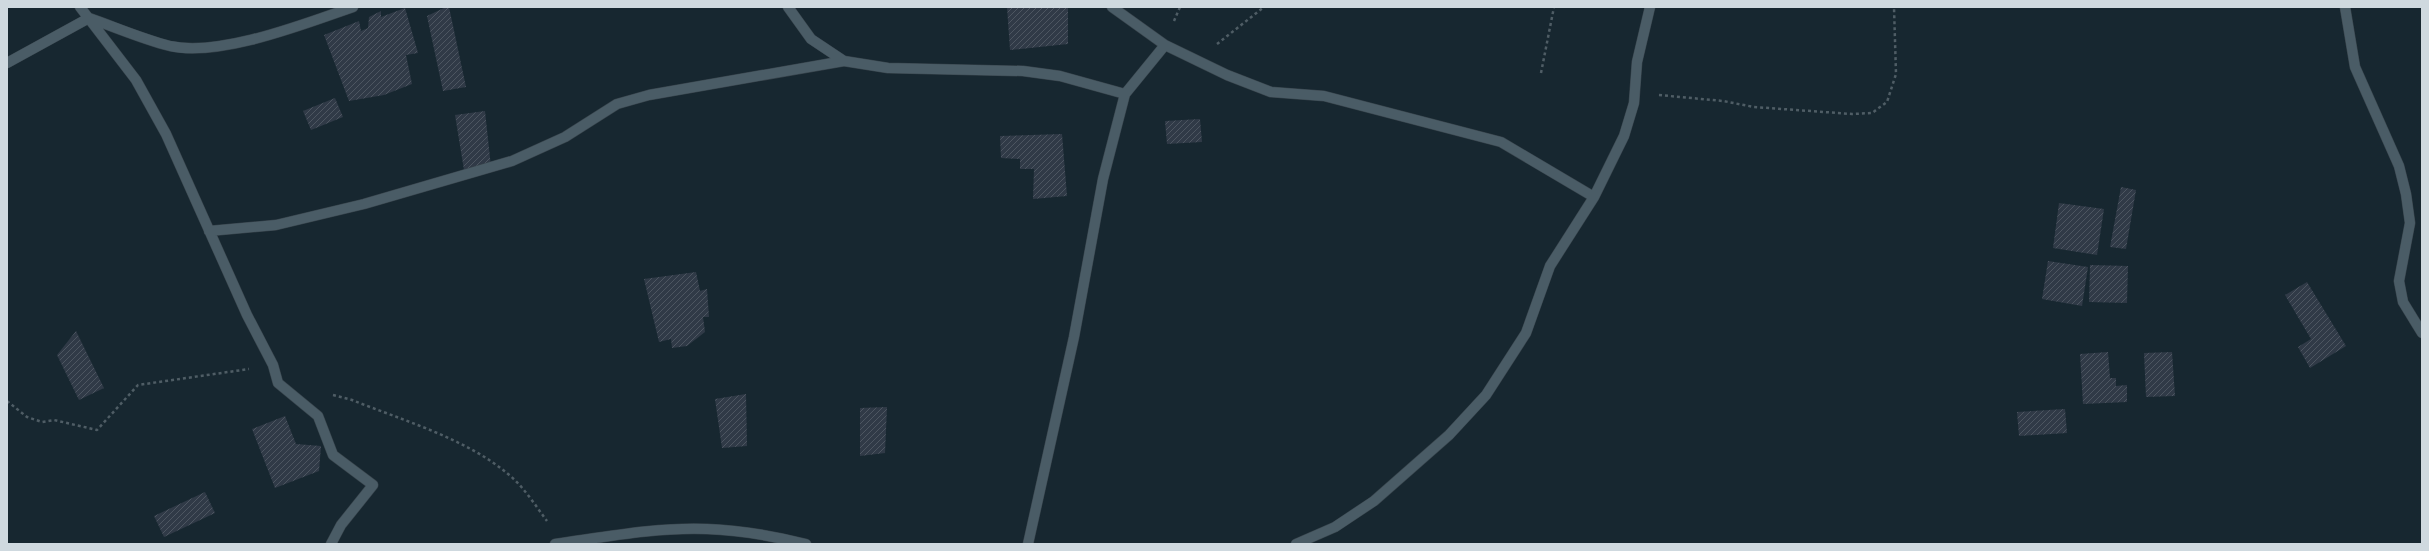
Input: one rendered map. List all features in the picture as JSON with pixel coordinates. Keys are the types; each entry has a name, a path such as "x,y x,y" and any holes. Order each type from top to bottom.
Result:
{"street":[{"path":"80,7 136,80 166,134 247,315 273,365 278,383 318,416 333,455 373,485 341,525 331,544"},
{"path":"7,63 89,18 170,46 198,49 225,46 353,7"},
{"path":"788,7 811,39 844,61"},
{"path":"1112,7 1165,45 1227,75 1271,92 1324,96 1501,142 1594,196"},
{"path":"1296,544 1335,527 1374,501 1449,435 1486,395 1526,333 1550,266 1594,196 1624,136 1634,103 1637,62 1650,7"},
{"path":"2345,7 2355,67 2399,166 2406,194 2410,223 2400,281 2403,302 2422,333"},
{"path":"1028,544 1074,337 1103,179 1125,94 1165,45"},
{"path":"209,231 276,225 364,204 512,161 565,137 617,104 649,95 844,61 888,68 1023,71 1060,76 1125,94"},
{"path":"559,544 630,533 707,529 765,534 806,544"}],"path":[{"path":"1197,60 1264,7"},
{"path":"1541,73 1554,7"},
{"path":"1634,103 1643,94 1723,101 1754,107 1852,114 1872,113 1887,102 1896,74 1894,7"},
{"path":"7,402 27,417 42,422 54,420 97,430 138,385 273,365"},
{"path":"330,394 352,400 477,451 509,475 531,498 559,544"}],"building":[{"path":"449,7 466,87 443,91 427,16"},
{"path":"1007,7 1068,7 1068,44 1010,50"},
{"path":"405,8 418,53 406,55 412,84 384,95 349,101 324,35 359,21 361,31 368,28 369,17 381,11 381,17"},
{"path":"335,98 343,117 311,130 303,111"},
{"path":"485,111 491,167 464,170 455,115"},
{"path":"1200,119 1202,142 1167,144 1165,121"},
{"path":"1062,134 1067,196 1033,199 1034,169 1020,169 1020,159 1001,158 1000,136"},
{"path":"2121,187 2136,190 2126,249 2110,247"},
{"path":"2059,203 2104,209 2097,255 2053,248"},
{"path":"2048,261 2088,267 2082,306 2042,299"},
{"path":"2090,265 2128,266 2127,303 2089,302"},
{"path":"696,272 700,291 707,289 709,317 703,317 705,332 687,346 672,348 671,339 659,342 644,279"},
{"path":"2307,282 2346,346 2310,368 2298,347 2311,339 2285,295"},
{"path":"76,331 104,388 79,400 57,355"},
{"path":"2108,352 2110,378 2116,378 2116,386 2127,385 2127,402 2083,404 2080,354"},
{"path":"2172,352 2175,396 2146,397 2144,353"},
{"path":"746,394 747,446 722,448 715,399"},
{"path":"887,407 885,453 860,456 860,408"},
{"path":"2065,409 2067,433 2019,436 2017,412"},
{"path":"285,416 296,444 321,446 319,471 275,488 252,429"},
{"path":"205,492 215,513 164,537 154,516"}]}
